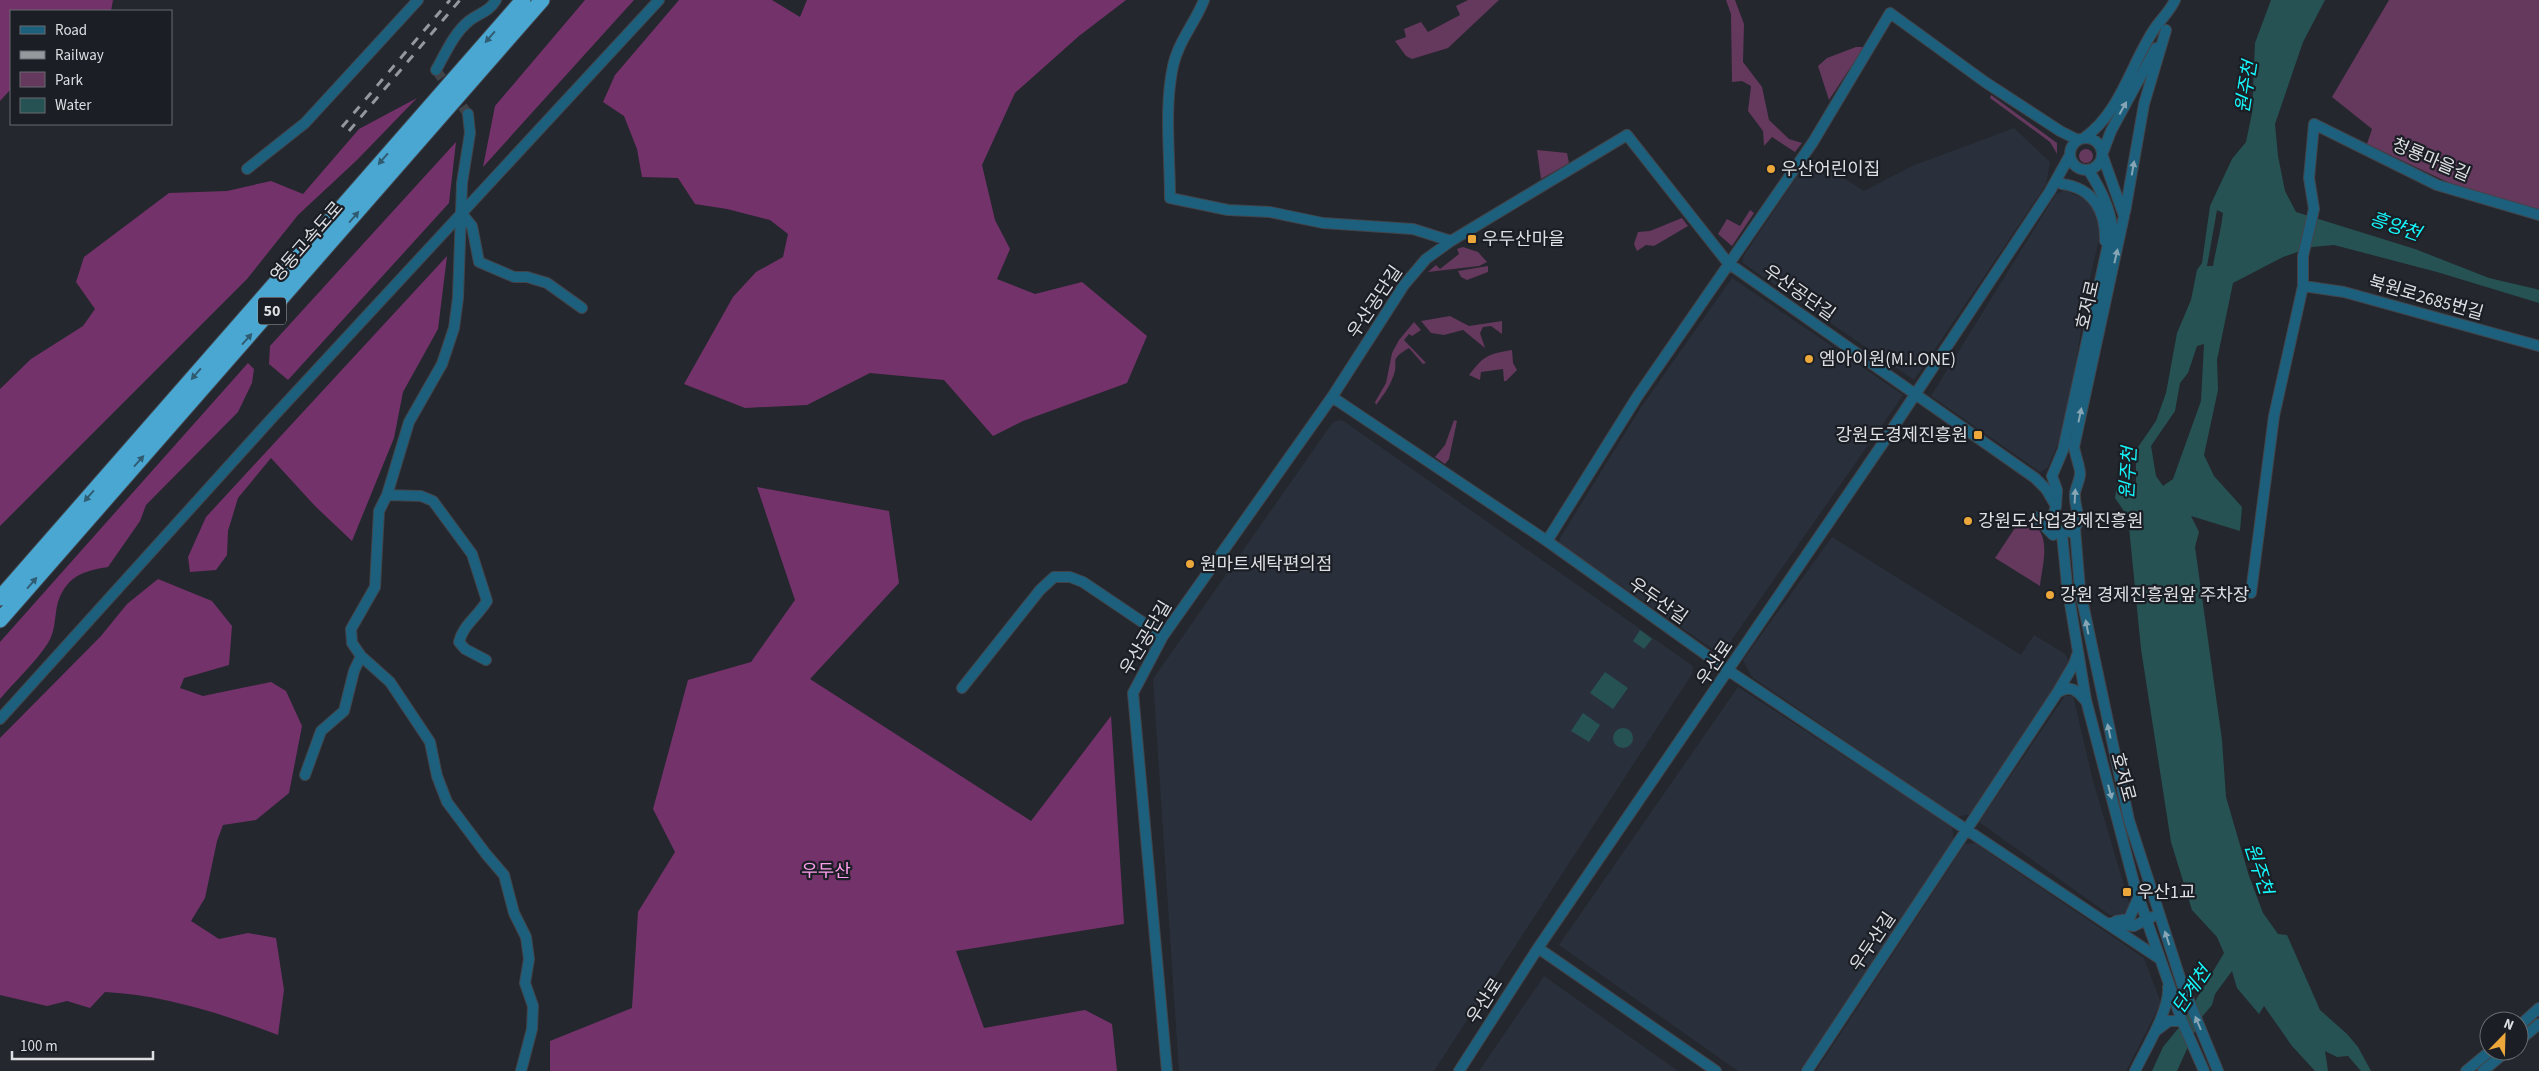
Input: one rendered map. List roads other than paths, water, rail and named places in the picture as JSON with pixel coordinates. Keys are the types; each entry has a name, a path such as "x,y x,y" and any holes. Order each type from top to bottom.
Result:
{"highway":[{"name":"영동고속도로","path":"0,598 522,0"},
{"name":"영동고속도로","path":"0,620 542,0"}],"street":[{"path":"247,169 305,123 418,0"},
{"path":"436,70 460,30 470,20 491,9 496,0"},
{"path":"0,718 273,417 659,0"},
{"path":"1204,0 1184,36 1173,66 1170,102 1170,198 1228,210 1270,212 1323,223 1413,229 1451,241"},
{"path":"2050,191 2098,166 2111,131 2166,30 2168,15 2175,0"},
{"path":"1547,541 1637,397 1813,142 1890,13 1985,82 2060,131 2081,139 2098,142 2124,216"},
{"path":"2070,153 2081,139 2109,112 2156,27 2168,15"},
{"name":"호저로","path":"2166,30 2144,104 2124,216 2074,447 2076,463 2080,474 2074,502 2079,517 2074,529 2080,590 2129,820 2182,984 2216,1066"},
{"path":"468,114 470,133 462,183 462,214 454,328 442,364 409,422 387,495 379,510 375,587 351,629 352,643 361,656 390,682 430,742 437,776 447,802 504,875 514,913 526,937 529,959 524,983 533,1006 532,1029 521,1071"},
{"name":"청룡마을길","path":"2303,286 2303,256 2314,209 2309,178 2314,124 2437,184 2539,215"},
{"path":"2060,131 2067,140 2074,166 2086,171 2103,195 2112,226 2104,260"},
{"name":"우산공단길","path":"1167,1071 1132,693 1163,636 1332,397 1408,279 1426,259 1451,241 1627,134 1728,263 2035,478 2046,488 2056,506"},
{"name":"우산로","path":"1459,1071 1538,948 1729,671 1916,394 2050,191 2070,153"},
{"path":"2062,184 2076,186 2096,201 2103,215 2105,233 2104,260"},
{"path":"462,214 472,226 479,262 514,277 527,277 546,283 582,308"},
{"name":"호저로","path":"2052,476 2061,459 2104,260"},
{"path":"2251,593 2274,416 2303,286"},
{"name":"북원로2685번길","path":"2303,286 2344,292 2539,346"},
{"name":"우두산길","path":"1332,397 1547,541 1729,671 2160,959"},
{"path":"2061,459 2069,458 2076,463"},
{"path":"2035,478 2042,479 2052,476 2057,490 2056,506 2051,518 2053,526"},
{"path":"387,495 421,496 433,501 472,554 487,601 479,614 462,632 459,642 465,649 486,660"},
{"path":"2064,552 2050,531 2036,517 2053,526 2062,534 2074,529"},
{"name":"호저로","path":"2062,534 2067,585 2086,700 2138,898 2182,1021 2203,1070"},
{"path":"962,688 1040,590 1054,577 1070,577 1083,582 1163,636"},
{"name":"우두산길","path":"1807,1071 2057,693 2074,664 2078,651"},
{"path":"305,775 321,731 344,711 354,671 361,656"},
{"path":"2082,676 2097,675"},
{"path":"2057,693 2066,688 2073,688 2086,700"},
{"path":"2103,921 2129,919 2138,898"},
{"path":"2103,921 2123,926 2134,926 2160,914"},
{"path":"1538,948 1716,1071"},
{"path":"2135,1071 2152,1037 2167,1000 2168,981"},
{"path":"2529,1017 2539,1008"},
{"path":"2152,1037 2164,1023 2182,1021"},
{"path":"2529,1032 2539,1024"},
{"path":"2466,1071 2479,1060"},
{"path":"2483,1071 2495,1061"}],"water":[{"path":"2271,0 2325,0 2303,42 2275,124 2278,156 2285,191 2296,212 2415,249 2489,278 2539,290 2539,303 2437,272 2334,245 2312,247 2283,257 2233,283 2217,360 2218,390 2204,455 2214,476 2242,507 2240,531 2191,516 2199,532 2195,547 2222,740 2226,797 2249,876 2263,913 2278,934 2287,935 2320,1010 2347,1034 2358,1047 2371,1071 2361,1071 2348,1056 2337,1057 2325,1051 2328,1071 2315,1071 2292,1046 2264,1006 2259,1014 2237,988 2232,971 2215,994 2212,1005 2201,1018 2177,1071 2152,1071 2163,1047 2181,1025 2224,953 2217,937 2192,910 2171,842 2141,649 2128,517 2115,498 2117,484 2136,486 2136,450 2156,421 2166,393 2177,333 2191,300 2197,270 2202,263 2210,206 2232,159 2246,142 2252,113 2255,43","holes":["2217,210 2223,213 2221,226 2213,266 2207,266","2204,344 2201,401 2173,479 2163,486 2156,476 2151,446 2175,411 2180,383 2188,373 2197,346"]},
{"path":"1640,630 1652,639 1644,649 1633,641"},
{"path":"1605,672 1628,688 1613,709 1590,693"},
{"path":"1583,713 1600,725 1589,742 1571,731"},
{"path":"1623,728 1630,731 1633,738 1630,745 1623,748 1616,745 1613,738 1616,731"}],"tunnel":[{"path":"436,70 468,114"}],"railway":[{"path":"342,127 450,0"},
{"path":"349,131 460,0"}],"place":[{"name":"우산어린이집","path":"1771,169"},
{"name":"우두산마을","path":"1472,239"},
{"name":"엠아이원(M.I.ONE)","path":"1809,359"},
{"name":"강원도경제진흥원","path":"1978,435"},
{"name":"강원도산업경제진흥원","path":"1968,521"},
{"name":"원마트세탁편의점","path":"1190,564"},
{"name":"강원 경제진흥원앞 주차장","path":"2050,595"},
{"name":"우산1교","path":"2127,892"}],"water label":[{"name":"원주천","path":"2247,87"},
{"name":"흥양천","path":"2395,227"},
{"name":"원주천","path":"2129,473"},
{"name":"원주천","path":"2258,869"},
{"name":"단계천","path":"2192,990"}],"park label":[{"name":"우두산","path":"826,871"}]}
